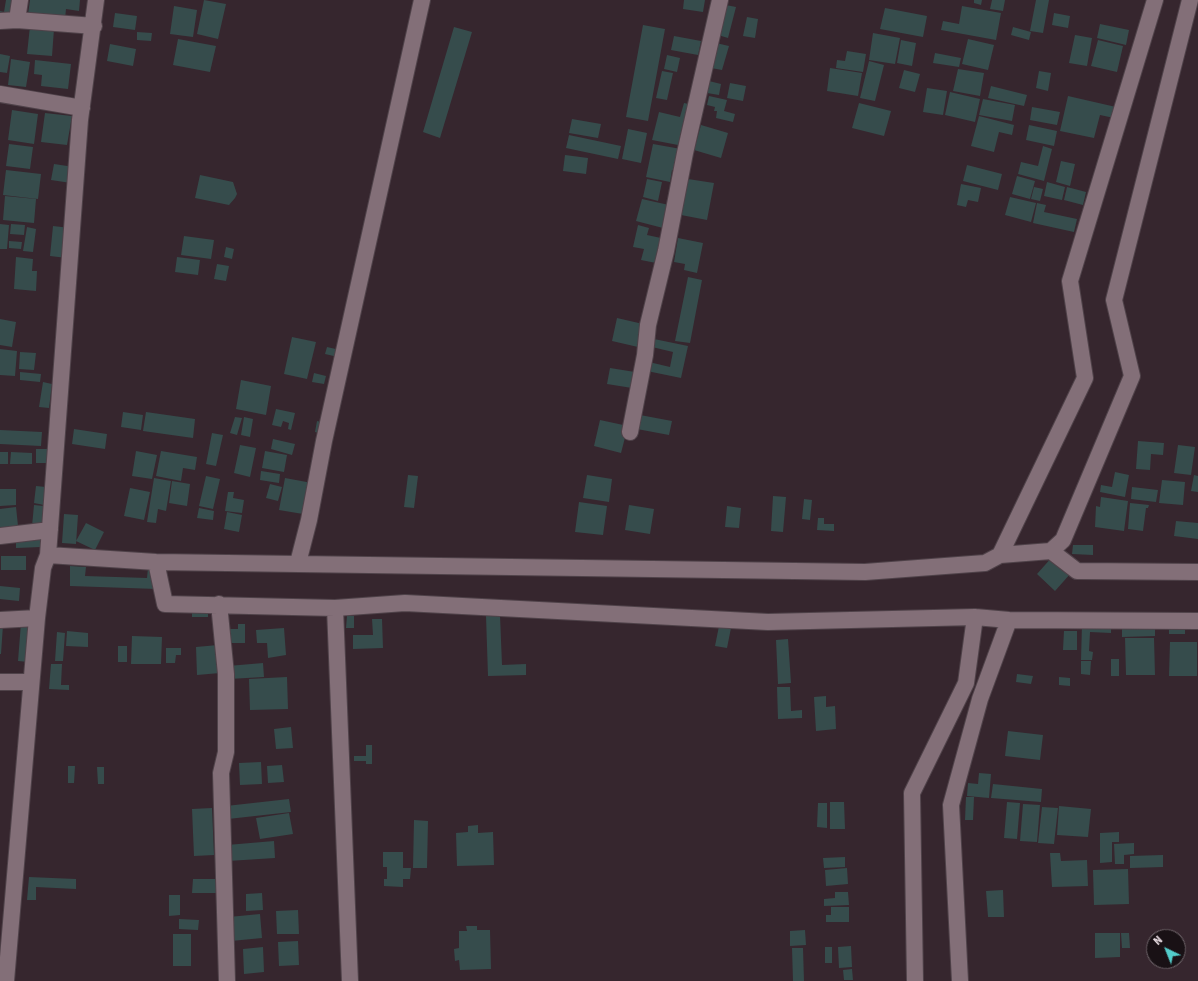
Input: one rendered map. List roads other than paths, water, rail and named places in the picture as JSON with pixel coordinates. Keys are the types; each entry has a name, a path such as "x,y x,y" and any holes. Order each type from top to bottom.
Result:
{"street":[{"path":"17,20 20,0"},
{"path":"6,981 37,618 50,530 82,108 94,26 96,0"},
{"path":"298,563 309,520 324,441 422,0"},
{"path":"630,432 645,355 648,325 666,251 685,152 720,0"},
{"path":"1000,555 1084,378 1070,281 1155,0"},
{"path":"1051,552 1063,540 1132,376 1114,300 1190,0"},
{"path":"0,21 17,20 94,26"},
{"path":"0,94 82,108"},
{"path":"0,536 50,530"},
{"path":"45,562 298,563 865,572 985,563 1000,555 1051,552 1077,571 1198,572"},
{"path":"156,562 165,604 219,604 335,608 405,603 768,622 975,617 1009,620 1198,621"},
{"path":"219,604 226,674 226,752 221,773 227,981"},
{"path":"335,608 350,981"},
{"path":"915,981 912,794 966,683 975,617"},
{"path":"0,620 37,618"},
{"path":"960,981 951,805 980,699 1009,620"},
{"path":"0,682 31,682"}]}
